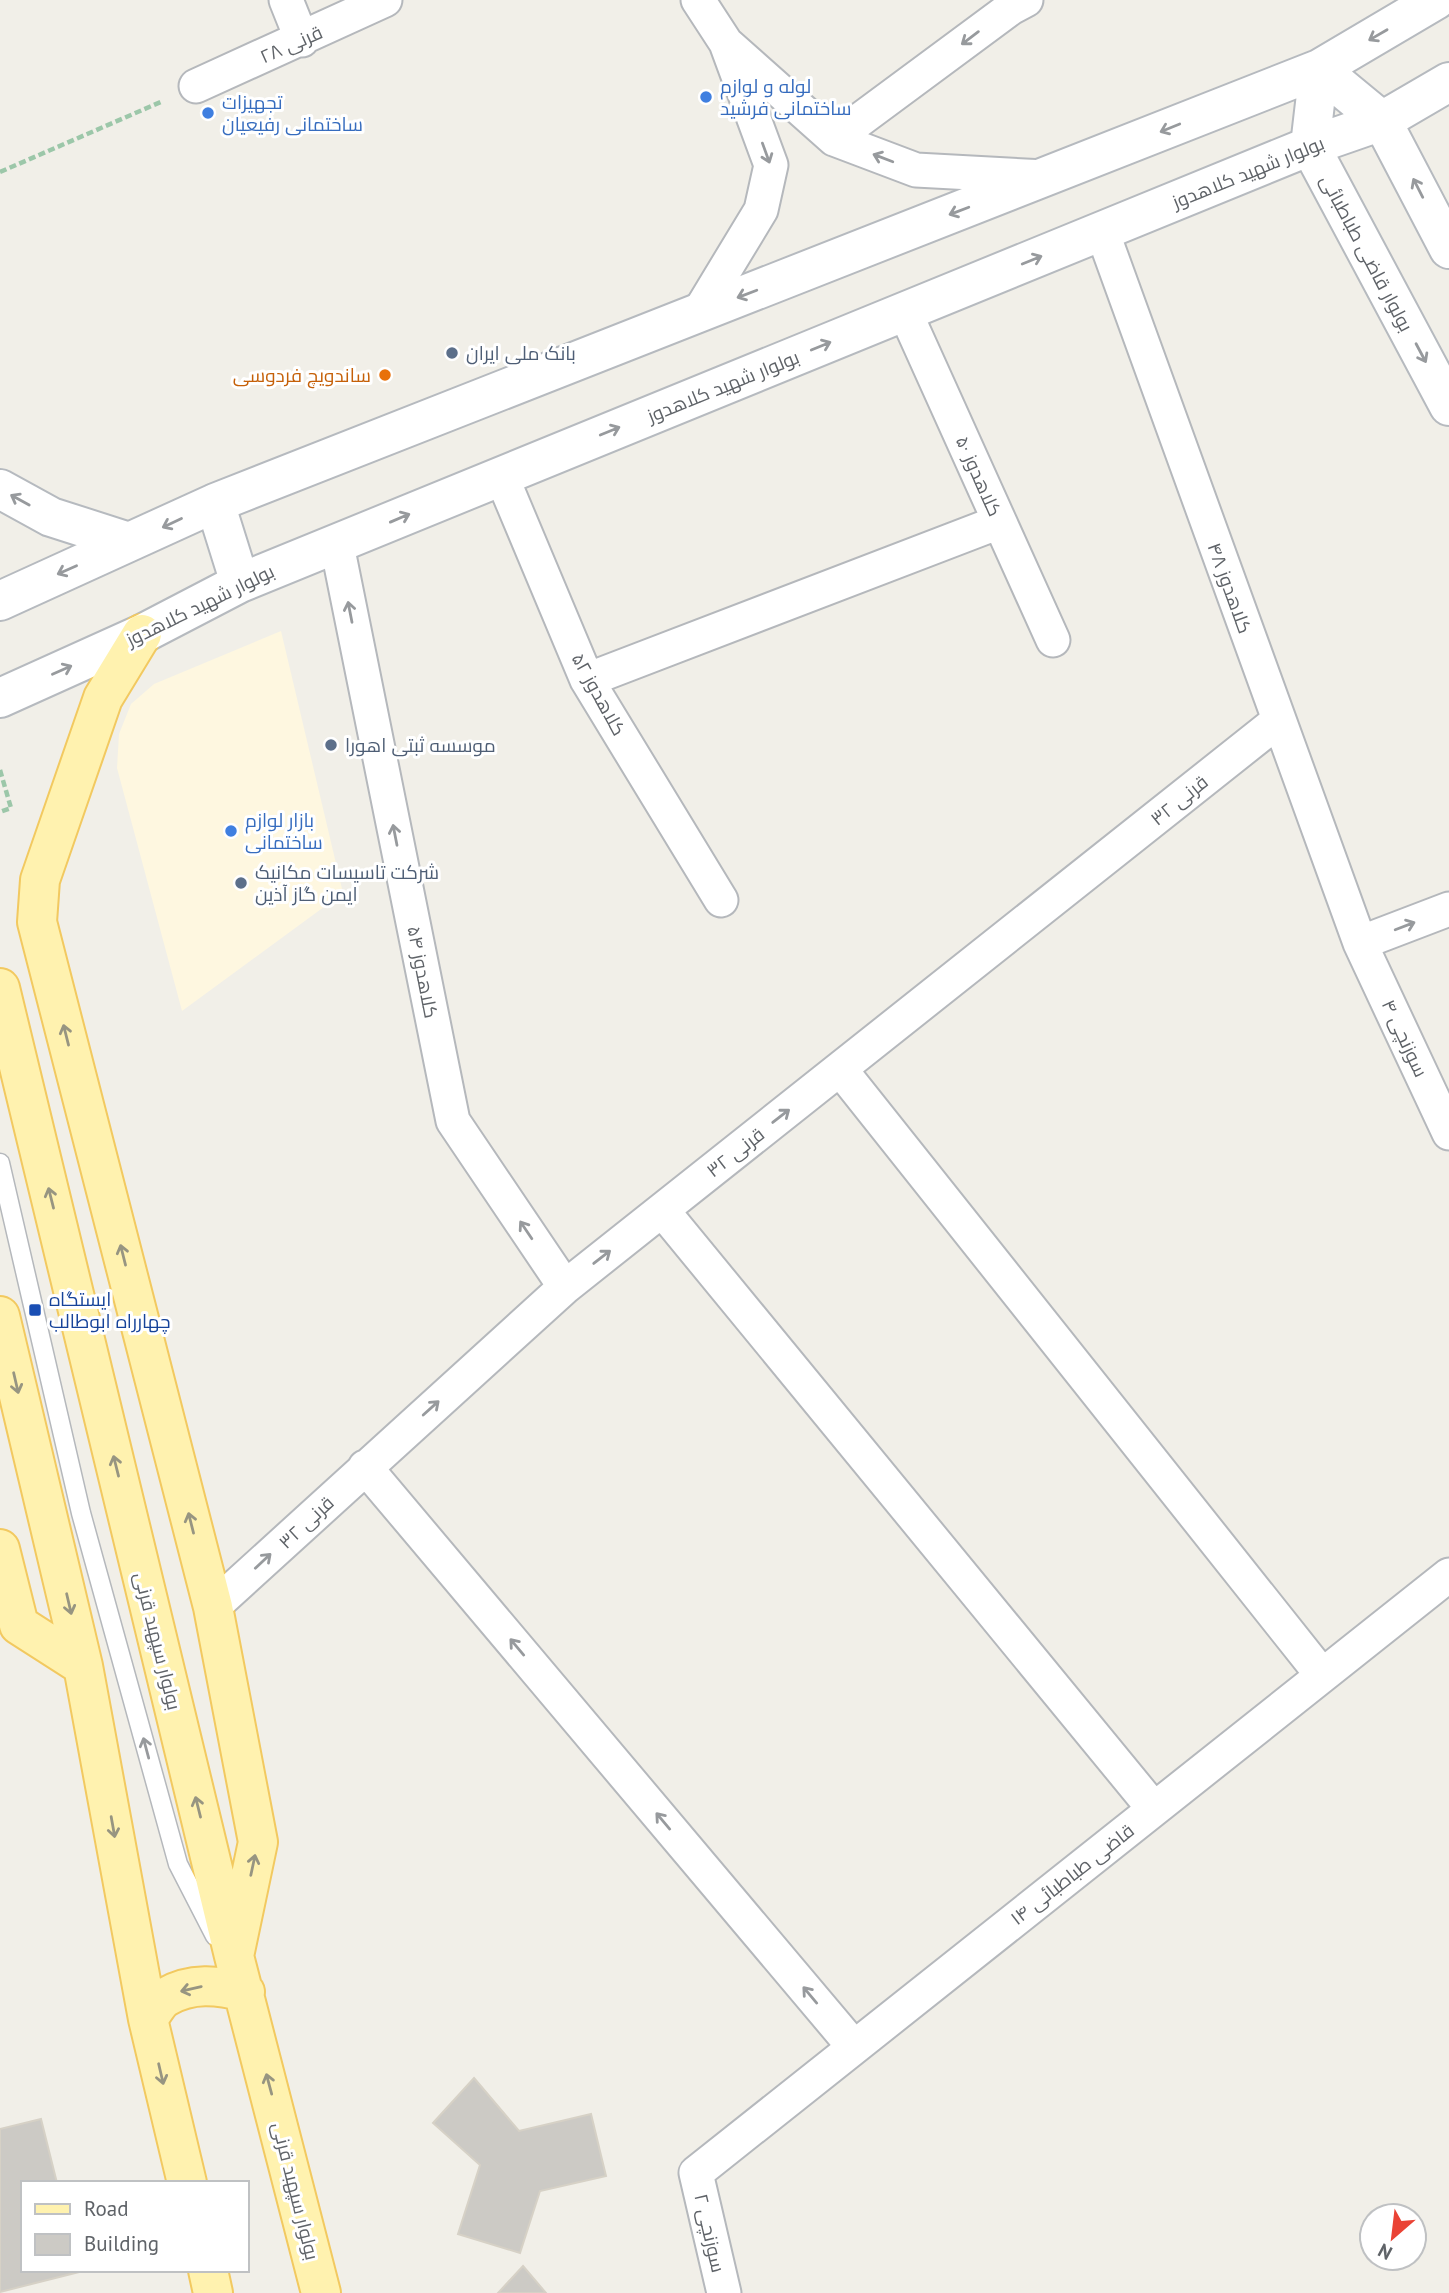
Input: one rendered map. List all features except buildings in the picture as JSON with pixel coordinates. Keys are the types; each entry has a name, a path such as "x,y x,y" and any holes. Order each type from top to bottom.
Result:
{"main road":[{"path":"0,601 215,503 1319,69 1436,0"},
{"path":"1319,69 1382,121 1449,249"},
{"path":"1310,146 1319,69"},
{"name":"بولوار شهید کلاهدوز","path":"0,698 142,634 240,583 1310,146 1382,121 1449,82"},
{"name":"بولوار قاضی طباطبائی","path":"1310,146 1449,406"},
{"path":"0,489 51,517 129,542"},
{"path":"215,503 240,583"},
{"path":"142,634 103,698 40,880 37,922 213,1607 258,1842 239,1974 217,1985 190,1987 164,1998 148,2019"},
{"name":"بولوار سپهبد قرنی","path":"0,988 239,1974 321,2293"},
{"path":"0,1316 83,1666 148,2019 187,2181"},
{"path":"0,1549 10,1627 83,1666"},
{"path":"208,2272 213,2293"}],"street":[{"path":"286,0 302,40"},
{"name":"قرنی ۲۸","path":"196,86 385,0"},
{"path":"698,0 726,43 771,165 761,210 698,314"},
{"path":"834,139 1011,8 1026,0"},
{"path":"726,43 834,139 916,170 1047,177"},
{"name":"کلاهدوز ۴۸","path":"1102,232 1360,943"},
{"name":"کلاهدوز ۵۰","path":"905,312 1054,640"},
{"name":"کلاهدوز ۵۲","path":"501,475 587,680 721,900"},
{"path":"587,680 999,522"},
{"name":"کلاهدوز ۵۴","path":"337,545 453,1121 565,1287"},
{"name":"قرنی ۳۲","path":"213,1607 565,1287 1278,721"},
{"path":"1360,943 1449,909"},
{"name":"سوزنچی ۴","path":"1360,943 1449,1133"},
{"path":"840,1069 1322,1675"},
{"path":"662,1210 1154,1809"},
{"path":"365,1468 854,2047"},
{"name":"قاضی طباطبائی ۱۴","path":"696,2173 1449,1575"},
{"name":"سوزنچی ۲","path":"696,2173 724,2293"}],"lane":[{"path":"0,1163 81,1513 178,1864 239,1974"}],"path":[{"path":"0,172 196,86"},
{"path":"0,771 11,808 0,812"}],"shaded area":[{"name":"بازار لوازم ساختمانی","path":"281,631 343,893 182,1011 117,768 119,734 131,704 154,684"}],"place":[{"name":"لوله و لوازم ساختمانی فرشید","path":"706,97"},
{"name":"تجهیزات ساختمانی رفیعیان","path":"208,113"},
{"name":"بانک ملی ایران","path":"452,353"},
{"name":"ساندویچ فردوسی","path":"385,375"},
{"name":"موسسه ثبتی اهورا","path":"331,745"},
{"name":"بازار لوازم ساختمانی","path":"231,831"},
{"name":"شرکت تاسیسات مکانیک ایمن گاز آذین","path":"241,883"},
{"name":"ایستگاه چهارراه ابوطالب","path":"35,1310"}]}
